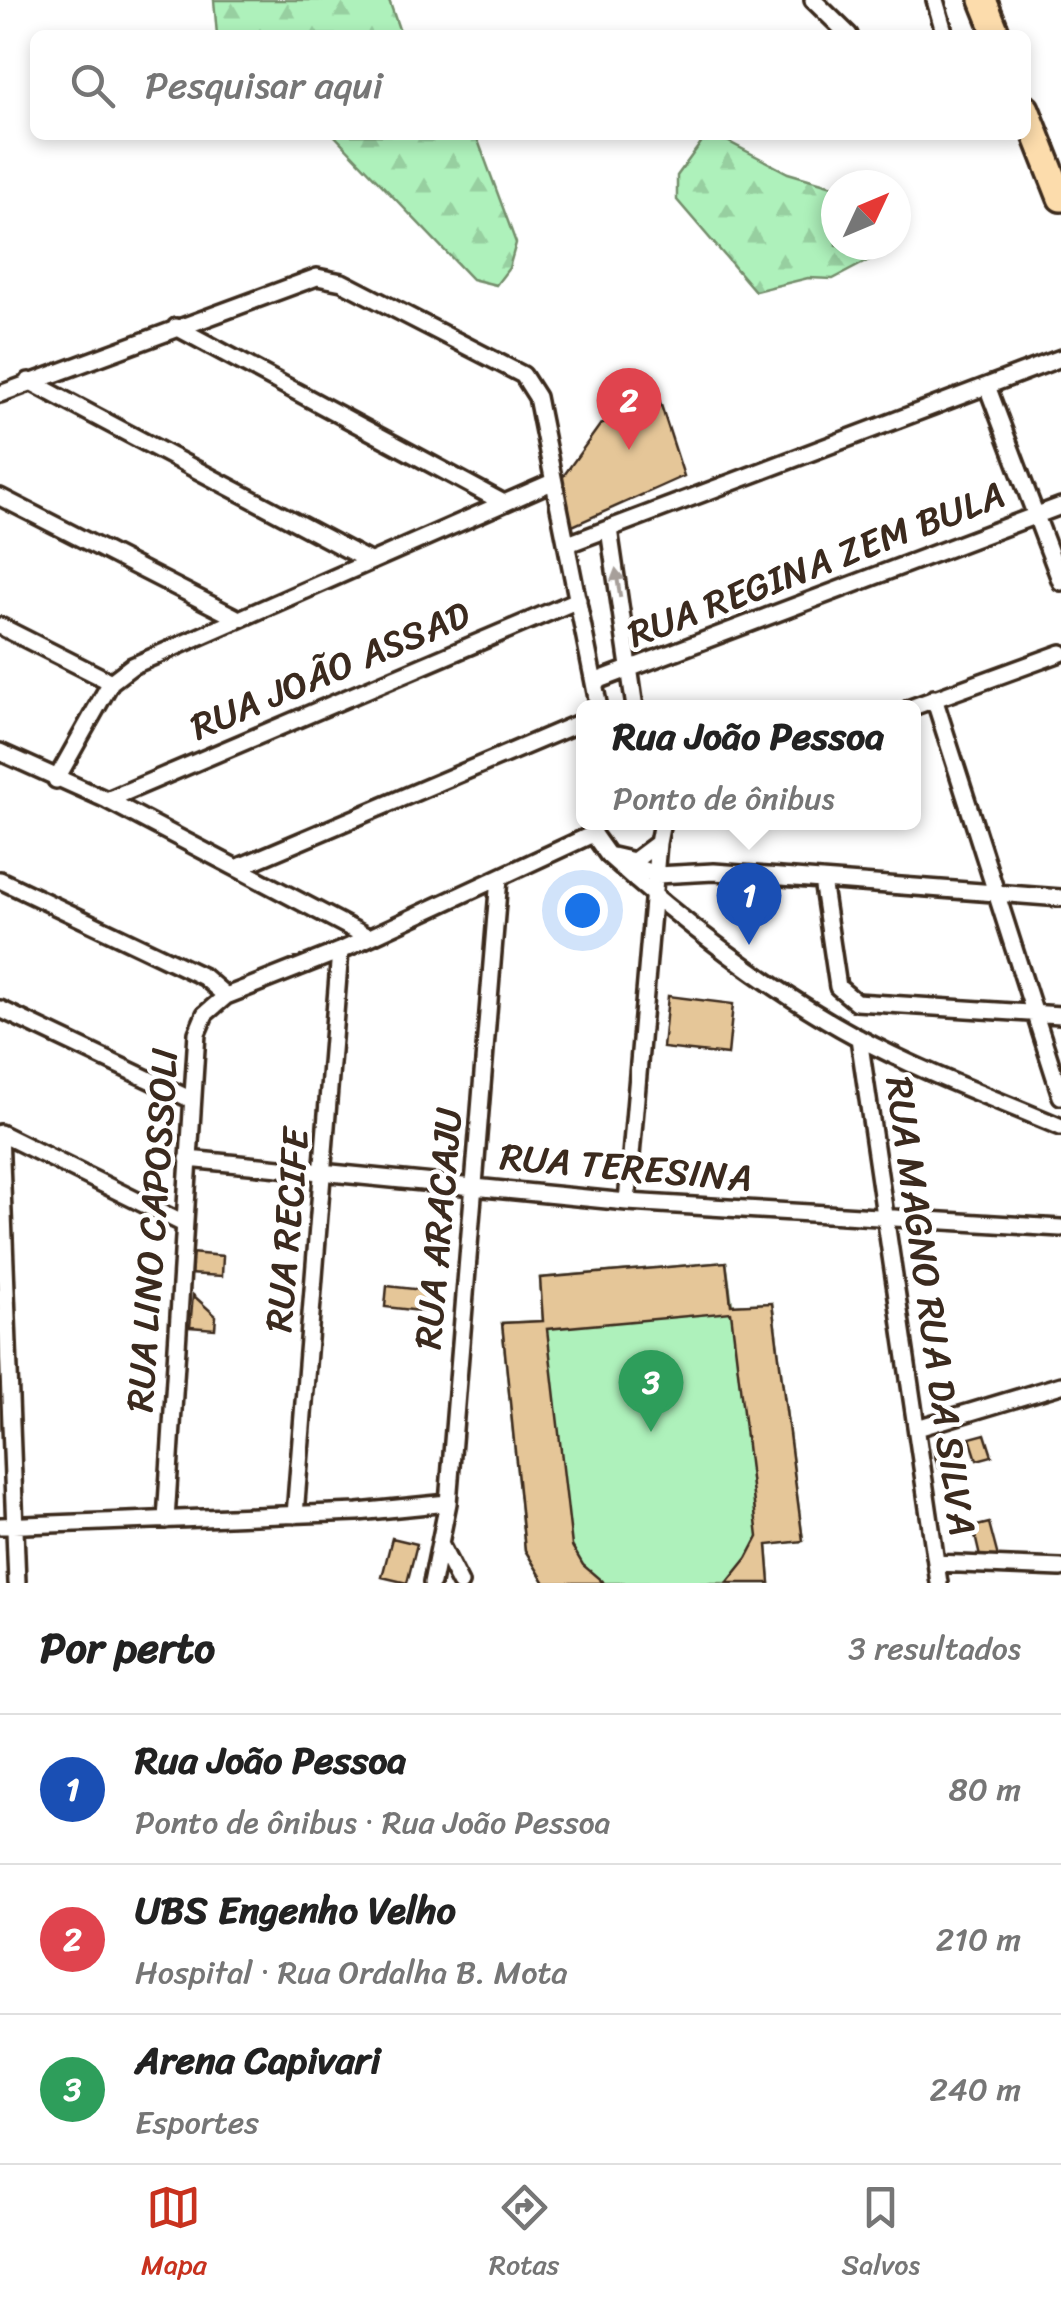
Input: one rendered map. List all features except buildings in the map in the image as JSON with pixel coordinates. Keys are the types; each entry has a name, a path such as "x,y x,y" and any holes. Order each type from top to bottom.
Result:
{"main road":[{"path":"983,0 995,30"},
{"path":"1031,122 1061,198"}],"street":[{"path":"813,0 844,30"},
{"path":"935,0 944,30"},
{"path":"0,394 298,282 317,277 342,282 523,375 537,397 550,483 568,544 597,700"},
{"path":"176,326 502,502"},
{"path":"568,544 1061,358"},
{"path":"29,381 369,561"},
{"path":"987,386 1061,582"},
{"path":"56,780 111,682 132,666 235,617 550,483"},
{"path":"0,497 235,617"},
{"name":"RUA REGINA ZEM BULA","path":"594,682 1061,506"},
{"path":"609,528 635,700"},
{"name":"RUA JOÃO ASSAD","path":"108,800 578,600"},
{"path":"0,626 111,682"},
{"path":"921,703 1061,653"},
{"path":"934,698 1061,1096"},
{"path":"239,867 576,723"},
{"path":"0,752 108,800 368,938"},
{"path":"0,880 204,976 226,996 340,951 499,878 589,830"},
{"path":"594,830 614,858 652,896 811,1010 859,1038 1061,1127"},
{"path":"627,1202 660,830"},
{"path":"614,858 648,855 658,843"},
{"path":"614,858 658,875 714,872 1061,898"},
{"name":"RUA ARACAJU","path":"432,1583 448,1503 499,878"},
{"path":"822,880 838,987 856,1002 1061,1015"},
{"name":"RUA RECIFE","path":"295,1514 340,951"},
{"name":"RUA LINO CAPOSSOLI","path":"166,1520 196,1033 205,1014 226,996"},
{"path":"0,1010 192,1100"},
{"name":"RUA MAGNO RUA DA SILVA","path":"859,1038 939,1583"},
{"path":"17,1583 7,1526 0,1133 184,1224"},
{"name":"RUA TERESINA","path":"188,1159 627,1202 1061,1228"},
{"path":"917,1428 1061,1385"},
{"path":"7,1526 295,1514 448,1503"},
{"path":"440,1544 460,1583"},
{"path":"936,1563 1061,1568"}],"green space":[{"path":"214,0 389,0 399,30 217,30"},
{"path":"339,140 478,140 516,243 509,268 496,285 472,279"},
{"path":"703,140 727,141 788,173 821,183 821,260 869,260 833,279 808,278 755,291 677,200 677,176"},
{"path":"726,1262 732,1305 772,1303 803,1541 767,1545 770,1583 545,1583 525,1550 502,1323 543,1321 540,1278"}],"place":[{"name":"UBS Engenho Velho","path":"629,450"},
{"name":"Rua João Pessoa","path":"749,945"},
{"name":"Arena Capivari","path":"651,1432"}]}
